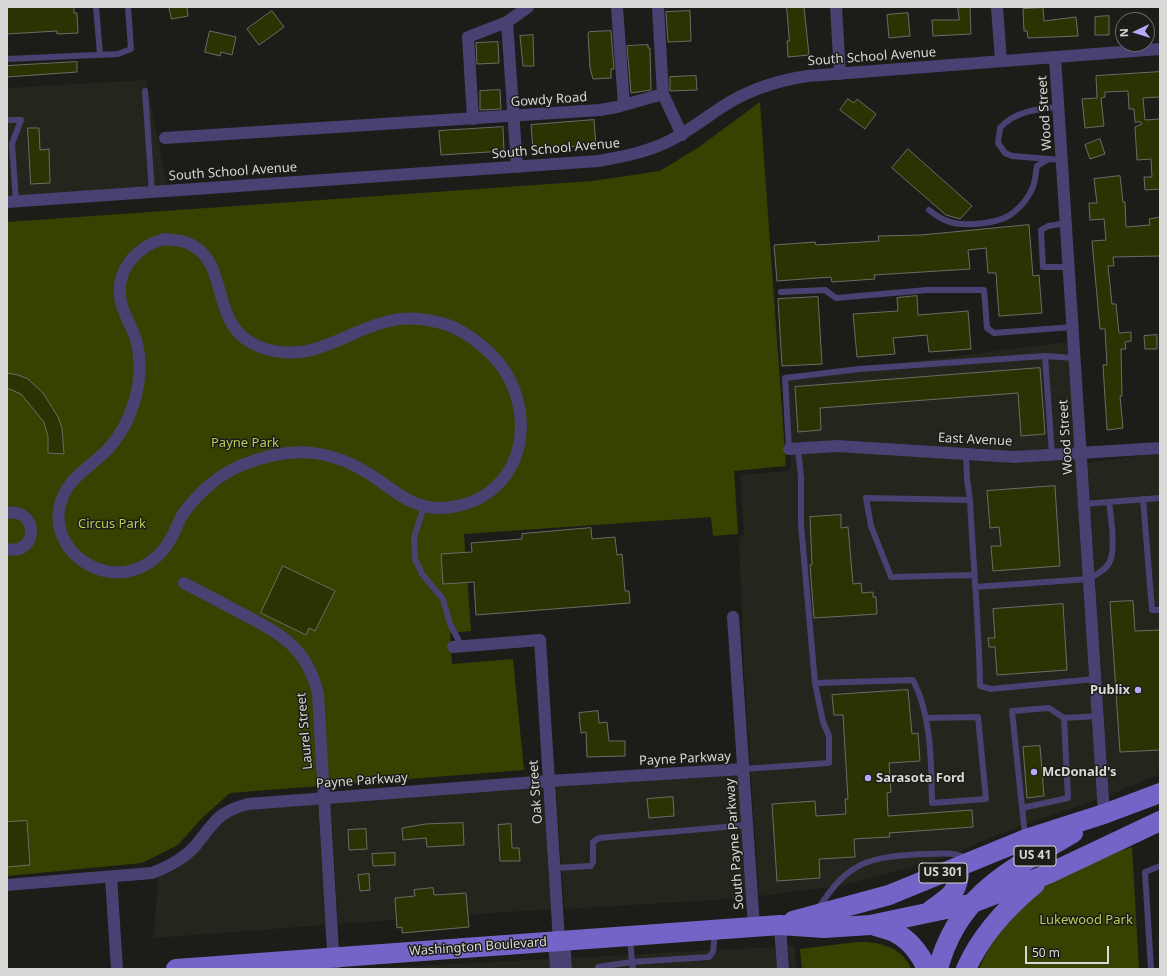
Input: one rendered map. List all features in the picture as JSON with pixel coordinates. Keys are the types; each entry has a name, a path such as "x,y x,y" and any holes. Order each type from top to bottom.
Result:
{"main road":[{"name":"US 41","path":"938,969 949,938 970,904 987,888 1008,872 1104,814 1160,793"},
{"name":"Washington Boulevard","path":"780,925 889,894 1026,839 1104,814"},
{"name":"US 41","path":"966,969 974,951 1004,913 1048,874 1118,839 1160,821"},
{"path":"925,915 949,898 956,889 966,864"},
{"name":"Washington Boulevard","path":"176,969 333,963 559,941 780,925 824,928 870,924 925,915 970,904 1048,874"},
{"path":"870,924 897,933 922,958 927,969"}],"street":[{"path":"473,119 468,36 507,22 528,7"},
{"path":"617,7 624,106"},
{"path":"658,7 663,94 682,135"},
{"path":"836,7 840,74"},
{"path":"997,7 1001,61"},
{"path":"507,22 518,167"},
{"name":"South School Avenue","path":"12,202 518,167 623,157 646,151 682,135 730,102 766,85 808,76 1160,49"},
{"name":"Wood Street","path":"1056,57 1104,814"},
{"name":"Gowdy Road","path":"165,138 514,117 600,110 624,106 663,94"},
{"path":"164,239 184,242 202,252 212,264 218,282 223,307 238,332 256,345 282,353 306,351 330,345 388,321 413,318 442,323 467,333 488,352 508,377 518,406 521,434 518,448 514,464 497,488 477,500 460,506 438,508 424,506 405,498 355,464 320,454 292,451 239,466 213,482 182,516 169,541 161,552 152,562 138,570 120,573 101,570 86,563 74,554 68,548 61,530 60,506 64,493 74,480 110,447 128,422 139,379 137,345 123,309 119,294 121,279 128,262 151,243 164,239"},
{"name":"East Avenue","path":"794,449 837,446 1015,457 1160,448"},
{"path":"7,513 14,512 26,518 29,522 31,533 27,544 22,548 15,550 7,549"},
{"name":"Laurel Street","path":"184,583 277,632 303,659 312,675 318,694 333,963"},
{"name":"South Payne Parkway","path":"733,617 754,927"},
{"name":"Oak Street","path":"457,647 540,640 559,941"},
{"name":"Payne Parkway","path":"7,884 152,873 170,867 195,846 218,817 231,808 259,803 550,781 744,769"},
{"path":"111,877 117,969"},
{"path":"780,925 783,969"},
{"path":"556,969 559,941"},
{"path":"559,941 566,969"}],"lane":[{"path":"96,7 100,54"},
{"path":"7,58 118,54 131,49 128,7"},
{"path":"145,91 152,192"},
{"path":"1059,107 1034,110 1016,115 1005,122 1000,128 998,143 1005,153 1019,158 1062,160"},
{"path":"7,120 20,120 10,144 12,202"},
{"path":"929,210 944,220 957,223 981,223 1003,218 1014,213 1030,193 1035,182 1037,166 1047,160"},
{"path":"1066,224 1048,226 1041,230 1043,267 1069,267"},
{"path":"781,292 825,290 836,298 927,290 984,290 987,328 994,333 1073,327"},
{"path":"744,769 829,763 829,736 823,722 815,683 801,525 801,477 794,449 786,378 859,369 1045,356 1075,358"},
{"path":"1045,356 1052,455"},
{"path":"966,454 979,631 980,686 991,689 1095,679"},
{"path":"970,500 866,498 871,526 891,577 974,575"},
{"path":"1084,504 1160,498"},
{"path":"1143,499 1152,610 1160,610"},
{"path":"975,587 1089,579 1104,569 1110,561 1112,537 1109,502"},
{"path":"424,506 414,538 415,559 422,574 443,599 457,647"},
{"path":"815,683 913,680 919,692 926,718 930,755 932,803 986,799 978,717 926,718"},
{"path":"1026,839 1012,711 1049,708 1064,718 1098,716"},
{"path":"1022,808 1068,798 1064,718"},
{"path":"555,868 591,866 593,862 593,842 599,838 748,825"},
{"path":"815,914 829,892 844,876 870,860 887,856 957,853 966,864"},
{"path":"1151,969 1145,872 1160,866"},
{"path":"598,969 598,967 632,962 708,957 713,952 715,930"},
{"path":"630,936 632,969"}],"shaded area":[{"path":"146,80 167,185 7,197 7,88"},
{"path":"1068,342 1074,447 1015,451 838,440 790,443 785,378"},
{"path":"837,451 1014,463 1075,459 1097,799 997,835 949,856 845,885 759,896 744,670 739,539 744,534 740,475 788,471 791,467 791,455"},
{"path":"1150,454 1160,454 1160,774 1109,795 1088,463"},
{"path":"738,775 746,898 564,909 556,786"},
{"path":"543,787 551,909 338,924 331,803"},
{"path":"318,804 325,925 154,938 158,877 173,872 199,850 223,821 234,814 249,810"},
{"path":"788,946 796,946 796,969 790,969"},
{"path":"775,947 777,969 572,969 572,958"},
{"path":"549,959 549,969 362,969"}],"green space":[{"name":"Payne Park","path":"760,102 786,466 734,471 738,534 713,536 711,517 464,534 471,631 450,633 452,664 513,659 524,770 230,793 201,819 178,845 142,863 7,876 7,222 592,181 660,171 699,147"},
{"name":"Lukewood Park","path":"1132,847 1139,969 979,969 995,939 1006,924 1045,886 1074,868"},
{"path":"857,942 881,944 889,947 902,955 911,969 802,969 800,949"}],"building":[{"path":"7,7 74,7 74,13 77,13 78,33 57,34 57,31 7,34"},
{"path":"169,7 187,7 188,16 172,19"},
{"path":"787,7 804,7 809,55 788,57 787,41 789,41"},
{"path":"958,7 970,7 971,34 933,36 932,20 959,20"},
{"path":"1043,8 1044,21 1076,17 1078,36 1028,38 1027,31 1024,31 1023,9"},
{"path":"272,11 284,27 259,45 247,29"},
{"path":"690,11 691,41 668,42 666,12"},
{"path":"908,13 910,36 889,38 887,15"},
{"path":"1109,16 1109,35 1095,35 1095,17"},
{"path":"210,31 236,37 232,55 221,52 220,56 205,52"},
{"path":"611,31 614,69 611,69 611,78 593,79 590,68 588,34 589,32"},
{"path":"533,35 534,66 523,66 520,36"},
{"path":"498,42 499,63 477,64 476,43"},
{"path":"648,45 648,48 650,48 651,90 631,93 627,46"},
{"path":"77,62 77,72 7,77 7,66"},
{"path":"1160,72 1160,97 1143,98 1145,120 1160,119 1160,189 1145,190 1144,177 1152,177 1151,159 1137,160 1135,127 1142,124 1141,122 1135,122 1134,109 1129,109 1128,91 1105,92 1105,97 1101,98 1104,126 1085,128 1082,99 1097,98 1096,76"},
{"path":"696,76 697,90 670,91 670,77"},
{"path":"500,90 501,109 480,110 480,91"},
{"path":"848,99 854,103 857,99 876,114 865,129 840,110"},
{"path":"594,120 596,145 533,149 531,125"},
{"path":"503,127 504,151 441,155 439,131"},
{"path":"28,128 39,128 40,150 49,149 50,183 31,184"},
{"path":"1100,139 1105,154 1090,159 1085,145"},
{"path":"908,149 972,206 960,219 946,215 892,168"},
{"path":"1120,176 1123,202 1125,202 1126,227 1150,225 1149,219 1160,217 1160,256 1113,257 1114,266 1108,266 1112,304 1116,304 1119,333 1131,332 1131,341 1125,342 1126,349 1121,349 1122,396 1120,396 1123,428 1107,430 1103,365 1107,365 1105,329 1100,329 1092,241 1106,240 1104,219 1090,220 1089,203 1097,203 1094,179"},
{"path":"1029,225 1033,276 1039,275 1042,313 999,316 996,273 988,273 986,248 968,250 970,269 874,275 875,279 832,282 831,277 777,281 774,245 815,242 816,245 879,241 878,236 921,235"},
{"path":"917,296 918,315 968,311 971,349 929,352 927,335 893,338 895,354 857,357 853,314 898,311 897,298"},
{"path":"818,297 822,364 782,366 778,299"},
{"path":"1157,335 1157,349 1145,349 1144,336"},
{"path":"1040,368 1045,434 1021,436 1018,393 820,408 821,430 798,432 795,387"},
{"path":"7,373 28,379 43,393 58,417 62,428 64,454 48,453 48,437 44,422 21,394 7,388"},
{"path":"1055,486 1060,566 993,571 991,546 1001,546 999,527 990,528 987,491"},
{"path":"841,515 841,528 848,527 853,584 861,583 862,593 873,592 873,597 876,597 877,614 814,618 810,565 812,565 810,517"},
{"path":"591,528 592,539 615,537 617,555 622,554 625,591 629,591 630,603 476,615 474,582 443,584 441,554 472,552 471,543 522,539 522,534"},
{"path":"283,566 335,591 315,631 309,628 306,635 261,613"},
{"name":"Publix","path":"1133,601 1135,631 1160,630 1160,750 1120,752 1110,602"},
{"path":"1063,604 1067,670 997,675 995,647 989,647 988,638 995,638 993,609"},
{"name":"Sarasota Ford","path":"908,690 912,734 918,733 920,761 889,763 891,792 887,793 888,816 972,810 973,827 889,833 890,837 854,839 855,857 819,859 820,878 777,881 772,804 815,801 816,816 846,814 845,799 848,799 843,715 834,715 832,695"},
{"path":"598,711 599,723 607,722 609,741 625,741 625,756 587,757 586,732 581,733 579,713"},
{"name":"McDonald's","path":"1040,746 1044,796 1027,798 1023,747"},
{"path":"673,797 674,816 649,818 647,799"},
{"path":"27,821 30,865 7,867 7,822"},
{"path":"463,823 464,845 427,847 426,838 403,840 402,828 426,824"},
{"path":"511,824 512,848 519,848 520,861 500,861 498,825"},
{"path":"366,829 367,849 349,850 348,830"},
{"path":"395,853 395,865 373,866 372,854"},
{"path":"369,874 370,890 360,891 358,875"},
{"path":"433,888 434,895 466,893 469,927 402,933 402,927 397,928 395,898 415,896 414,890"}],"place":[{"name":"Publix","path":"1138,690"},
{"name":"McDonald's","path":"1034,772"},
{"name":"Sarasota Ford","path":"868,778"}],"park label":[{"name":"Circus Park","path":"112,524"}]}
